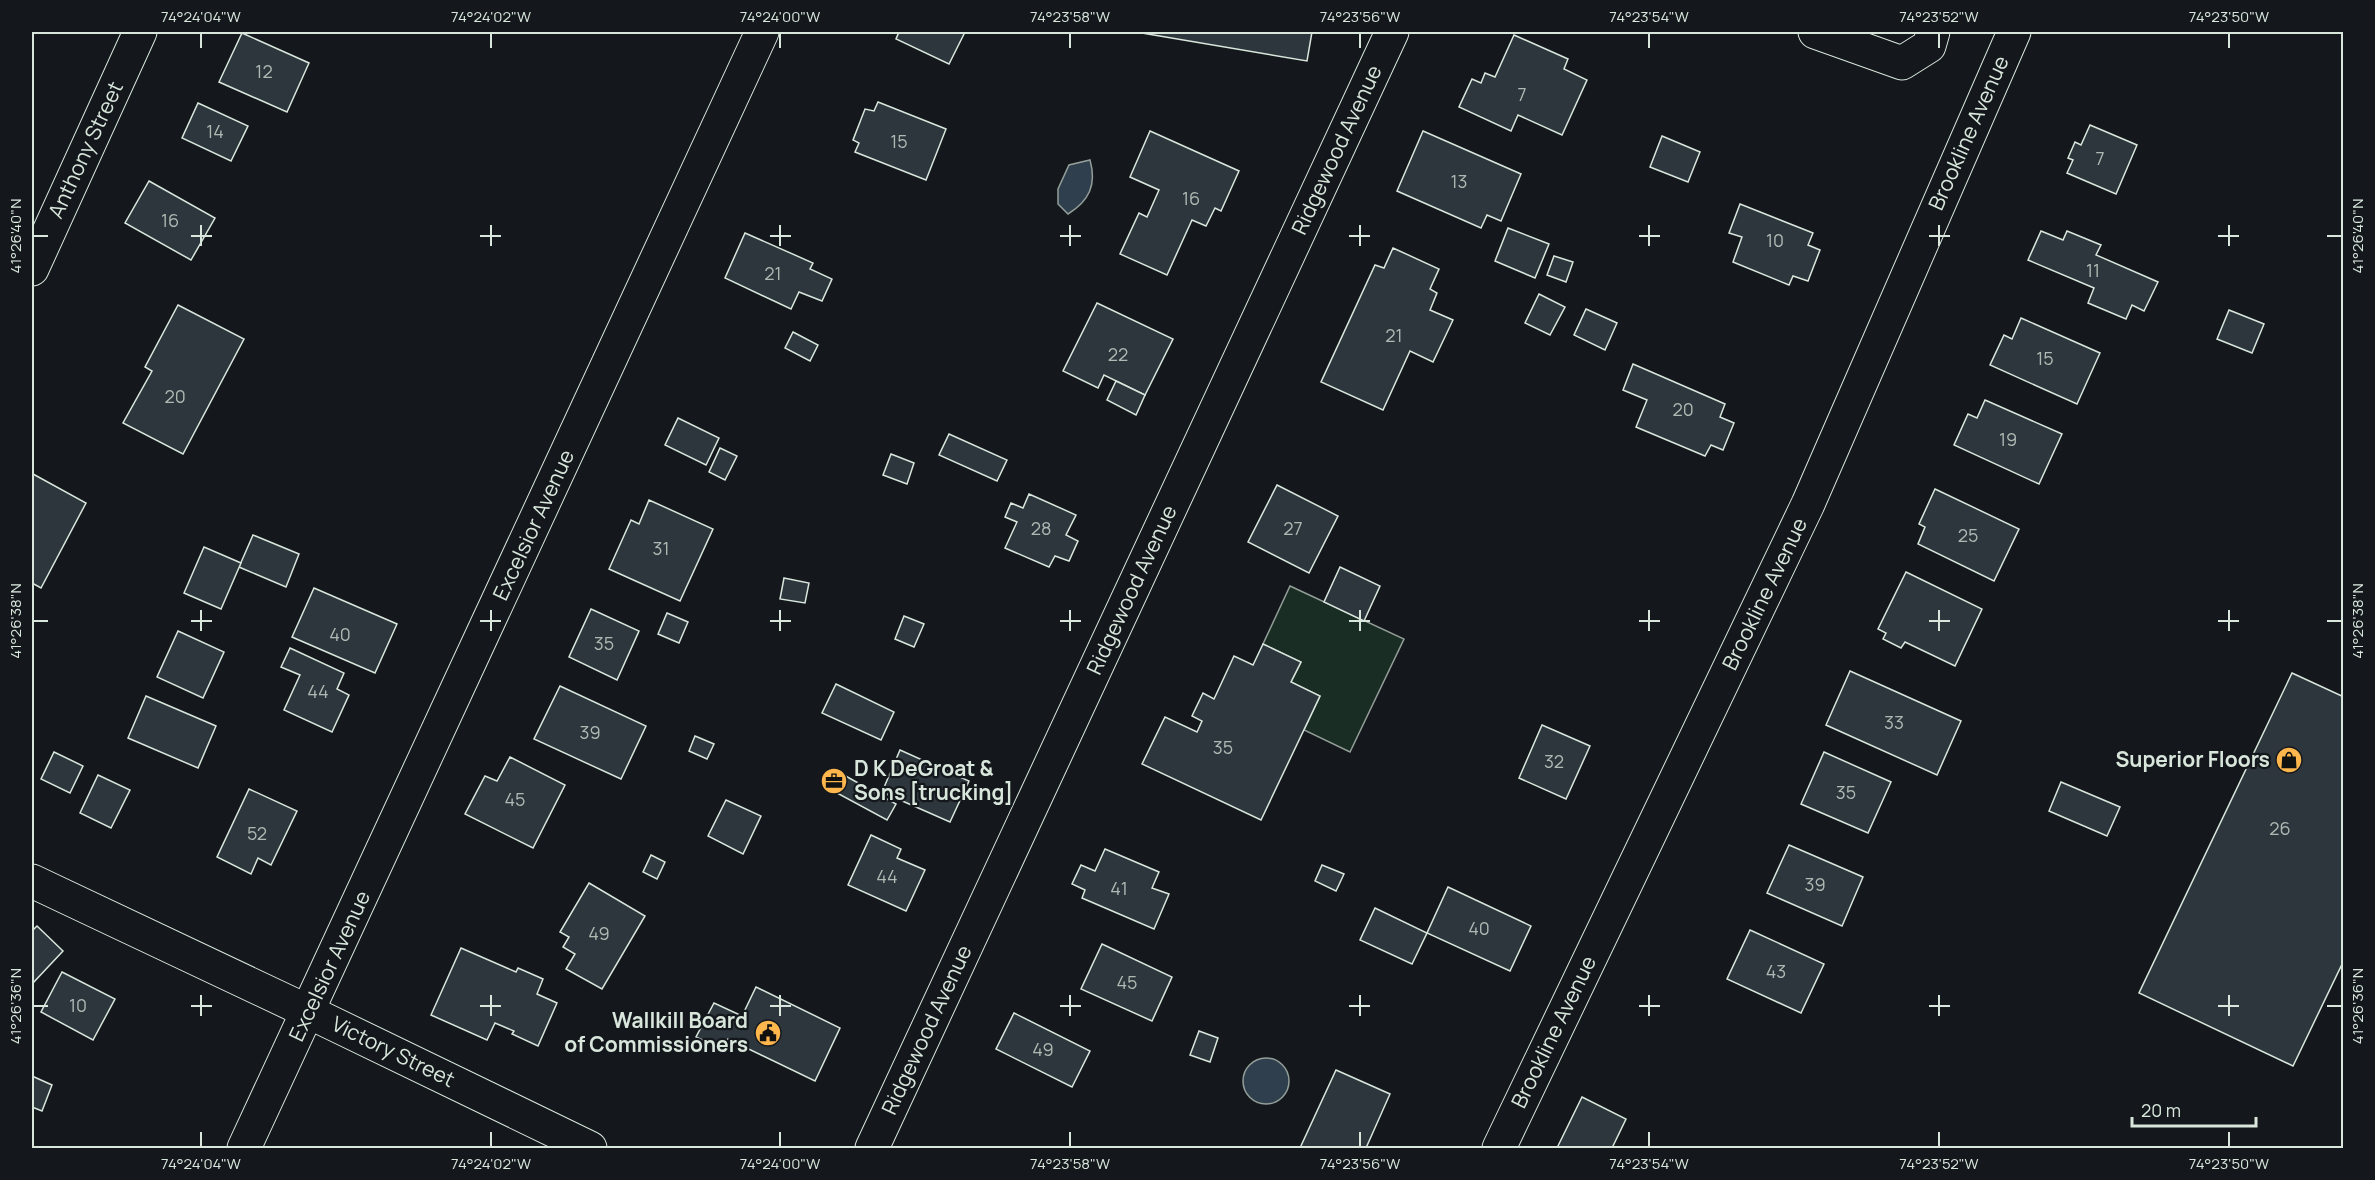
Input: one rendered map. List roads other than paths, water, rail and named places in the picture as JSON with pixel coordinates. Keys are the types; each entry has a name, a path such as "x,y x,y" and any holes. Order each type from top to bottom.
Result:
{"street":[{"name":"Anthony Street","path":"32,268 140,32"},
{"name":"Excelsior Avenue","path":"244,1149 762,32"},
{"name":"Ridgewood Avenue","path":"872,1149 1392,32"},
{"path":"1815,32 1902,63 1929,46 1933,32"},
{"name":"Brookline Avenue","path":"1499,1149 1808,504 2014,32"},
{"name":"Victory Street","path":"32,881 309,1012 590,1149"}],"water":[{"path":"1090,160 1092,185 1090,192 1081,204 1068,214 1058,204 1058,189 1069,165"},
{"path":"1266,1058 1282,1065 1289,1081 1282,1097 1266,1104 1250,1097 1243,1081 1250,1065"}],"place":[{"name":"Superior Floors","path":"2289,760"},
{"name":"D K DeGroat & Sons [trucking]","path":"834,781"},
{"name":"Wallkill Board of Commissioners","path":"768,1033"}]}
